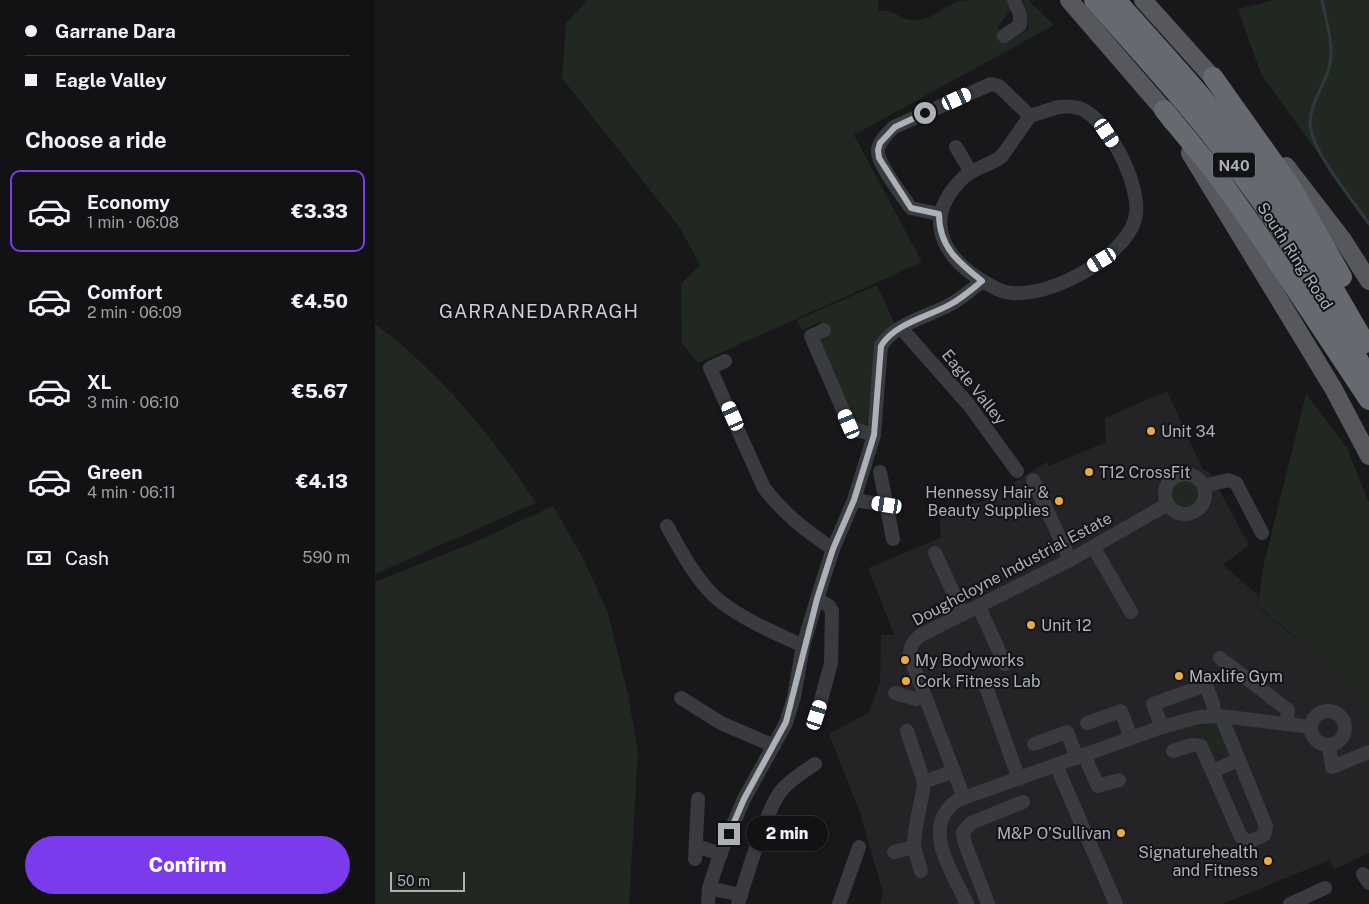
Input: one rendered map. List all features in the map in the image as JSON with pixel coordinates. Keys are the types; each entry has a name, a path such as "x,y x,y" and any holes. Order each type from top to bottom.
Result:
{"highway":[{"name":"South Ring Road","path":"1094,0 1192,112 1240,172 1284,235 1352,347 1369,380"},
{"name":"South Ring Road","path":"1116,0 1249,156 1290,216 1369,350"},
{"path":"1213,77 1291,187 1369,327"},
{"path":"1164,110 1215,172 1242,210 1369,400"}],"main road":[{"path":"1069,0 1164,110 1333,388 1369,456"},
{"path":"1143,0 1213,77 1303,186 1343,240 1369,281"}],"street":[{"path":"1004,36 1020,25 1020,15 1014,0"},
{"path":"939,214 911,208 879,158 878,150 886,135 895,127 991,84 999,86 1030,116"},
{"path":"1066,106 1080,108 1093,116 1114,142 1123,160 1134,194 1136,217 1124,241 1110,254 1054,286 1034,292 1013,294 982,281 957,262 947,248 939,225 939,214 952,191 971,172 996,161 1002,156 1030,116 1045,110 1066,106"},
{"path":"956,147 971,172"},
{"path":"708,904 709,888 721,854 744,799 786,722 794,698 803,646 817,599 833,549 854,500 874,435 881,346 888,336 951,304 982,281"},
{"name":"Eagle Valley","path":"901,328 969,405 1017,471"},
{"path":"824,330 811,336 849,424 857,430 874,435"},
{"path":"725,361 711,368 763,488 774,502 801,527 833,549"},
{"path":"880,472 893,539"},
{"path":"1182,474 1195,476 1203,486 1205,493 1201,505 1191,513 1177,512 1168,504 1165,491 1171,479 1176,476 1182,474"},
{"path":"1033,480 1070,560"},
{"path":"1203,486 1228,480 1236,483 1262,533"},
{"path":"854,500 887,505"},
{"name":"Doughcloyne Industrial Estate","path":"964,798 910,657 913,642 921,635 1093,548 1168,504"},
{"path":"667,526 688,564 720,601 746,619 803,646"},
{"path":"1093,548 1131,612"},
{"path":"935,554 963,614"},
{"path":"817,599 829,606 832,612 831,663 817,715"},
{"path":"979,606 1005,664"},
{"path":"1220,658 1288,710 1287,724"},
{"path":"985,684 1019,779"},
{"path":"1162,727 1153,704 1206,685 1266,826 1264,836 1249,842 1241,837 1201,746 1192,745 1173,751"},
{"path":"895,693 916,699 925,696"},
{"path":"681,698 721,723 774,746"},
{"path":"1087,723 1121,711 1131,738"},
{"path":"1331,711 1341,716 1345,726 1343,737 1329,745 1323,744 1314,738 1311,727 1312,721 1320,713 1331,711"},
{"path":"967,904 938,834 940,820 948,808 964,798 1191,718 1218,716 1311,727"},
{"path":"907,731 924,782 922,801 914,824 914,847 921,871"},
{"path":"1033,744 1067,732 1098,786 1119,780"},
{"path":"1329,745 1332,766 1369,752"},
{"path":"1213,771 1239,760"},
{"path":"709,888 740,900 771,810 790,781 815,764"},
{"path":"1056,765 1117,904"},
{"path":"924,782 954,771"},
{"path":"699,799 695,852 721,854"},
{"path":"988,904 964,840 963,832 971,823 1023,802"},
{"path":"839,904 859,847"},
{"path":"894,852 914,847"},
{"path":"1290,904 1325,888"}],"shaded area":[{"path":"588,0 878,0 879,11 889,12 903,18 919,20 929,17 958,1 1009,0 1011,9 998,27 1004,42 1029,29 1023,0 1028,0 1054,25 854,135 922,262 698,363 682,343 681,284 700,265 680,228 562,78 566,23"},
{"path":"1275,0 1369,0 1369,224 1261,74 1238,9"},
{"path":"877,285 895,325 883,333 876,342 867,423 863,426 856,421 822,348 820,340 826,335 819,322 802,330 797,320"},
{"path":"375,324 399,342 463,406 502,454 536,503 375,574"},
{"path":"1167,391 1202,468 1210,473 1249,545 1223,565 1260,597 1258,607 1351,683 1369,714 1369,853 1334,870 1330,860 1222,904 880,904 883,893 860,813 829,734 869,712 880,682 881,635 894,635 868,568 941,538 939,511 984,501 1047,462 1049,466 1106,442 1105,418"},
{"path":"1306,394 1347,448 1369,503 1369,714 1351,683 1258,606 1263,568"},
{"path":"1185,479 1195,483 1199,493 1195,503 1185,507 1175,503 1171,493 1175,483"},
{"path":"553,506 583,558 608,613 628,695 638,752 629,904 375,904 375,582 473,543"},
{"path":"1217,727 1223,744 1223,748 1218,754 1211,752 1204,731 1188,732 1167,739 1166,737 1189,729"}],"waterway":[{"path":"1322,0 1329,34 1331,60 1327,75 1313,106 1310,122 1311,130 1320,153 1369,224"}],"place":[{"name":"Unit 34","path":"1151,431"},
{"name":"T12 CrossFit","path":"1089,472"},
{"name":"Hennessy Hair & Beauty Supplies","path":"1059,501"},
{"name":"Unit 12","path":"1031,625"},
{"name":"My Bodyworks","path":"905,660"},
{"name":"Maxlife Gym","path":"1179,676"},
{"name":"Cork Fitness Lab","path":"906,681"},
{"name":"M&P O’Sullivan","path":"1121,833"},
{"name":"Signaturehealth and Fitness","path":"1268,861"}],"district":[{"name":"GARRANEDARRAGH","path":"539,311"}],"route":[{"path":"729,834 744,799 786,722 794,698 803,646 817,599 833,549 854,500 874,435 881,346 888,336 909,323 941,310 961,298 982,281 957,262 951,255 943,239 939,225 939,214 916,211 911,208 879,158 878,150 880,143 886,135 895,127 925,113"}]}
